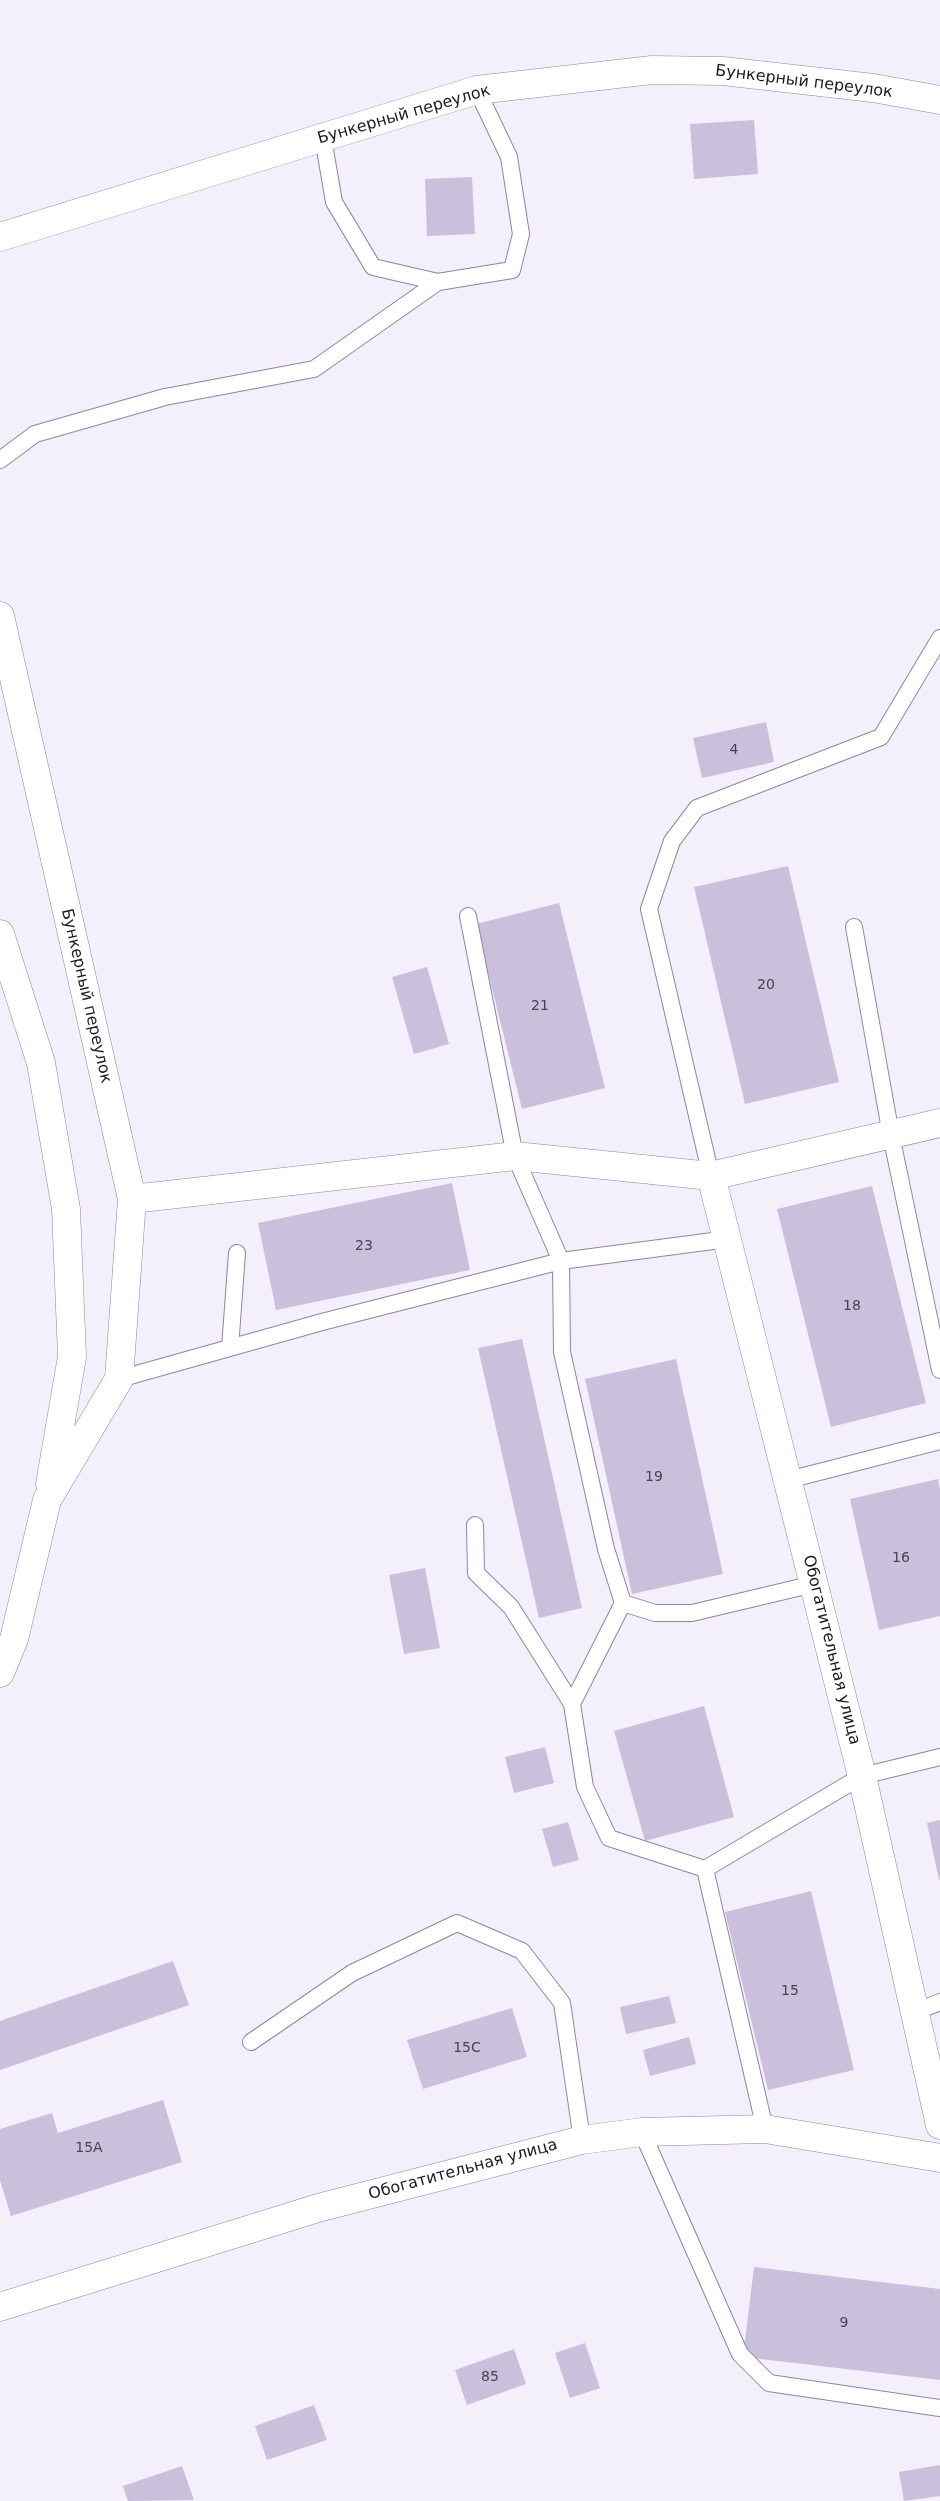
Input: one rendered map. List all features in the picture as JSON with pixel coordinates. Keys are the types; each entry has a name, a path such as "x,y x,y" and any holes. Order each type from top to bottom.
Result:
{"street":[{"name":"Бункерный переулок","path":"0,237 477,90 652,70 723,71 873,88 940,100"},
{"name":"Бункерный переулок","path":"0,616 132,1199 119,1379"},
{"path":"0,934 41,1063 66,1210 72,1357 47,1500 14,1639 0,1673"},
{"path":"132,1199 515,1156 711,1176 940,1123"},
{"name":"Обогатительная улица","path":"711,1176 862,1776 940,2125"},
{"path":"47,1500 119,1379"},
{"name":"Обогатительная улица","path":"0,2307 318,2208 582,2140 642,2132 765,2129 940,2158"}],"lane":[{"path":"323,138 334,202 373,267 438,282 512,270 521,234 509,156 477,90"},
{"path":"0,460 35,434 165,397 314,369 438,282"},
{"path":"711,1176 649,909 672,841 697,808 881,737 940,638"},
{"path":"468,916 515,1156 561,1261 562,1352 606,1549 623,1603 572,1704"},
{"path":"854,927 891,1135 940,1370"},
{"path":"119,1379 561,1261 728,1239"},
{"path":"230,1348 237,1253"},
{"path":"788,1480 940,1441"},
{"path":"475,1526 476,1573 511,1607 572,1704 585,1787 609,1838 705,1870 862,1776 940,1757"},
{"path":"623,1603 655,1614 692,1612 814,1584"},
{"path":"705,1870 765,2129"},
{"path":"251,2042 352,1973 457,1923 522,1951 562,2003 582,2140"},
{"path":"915,2012 940,2002"},
{"path":"642,2132 740,2354 769,2383 940,2408"}],"building":[{"path":"754,120 758,174 694,179 690,124"},
{"path":"472,177 475,234 427,236 425,179"},
{"path":"766,722 774,762 702,778 693,738"},
{"path":"788,866 839,1082 745,1104 694,887"},
{"path":"559,903 605,1088 522,1109 476,924"},
{"path":"427,967 449,1044 414,1054 392,977"},
{"path":"452,1183 470,1270 276,1310 258,1223"},
{"path":"872,1186 926,1403 831,1427 777,1209"},
{"path":"522,1339 582,1608 539,1618 478,1348"},
{"path":"676,1359 723,1574 632,1594 585,1379"},
{"path":"938,1479 940,1489 940,1616 879,1630 850,1499"},
{"path":"425,1568 440,1648 404,1654 389,1575"},
{"path":"704,1706 734,1817 645,1841 614,1731"},
{"path":"545,1747 554,1783 514,1793 505,1757"},
{"path":"940,1820 940,1880 939,1880 927,1823"},
{"path":"568,1822 579,1860 553,1867 542,1829"},
{"path":"811,1891 854,2070 768,2090 725,1912"},
{"path":"173,1961 189,2005 0,2070 0,2021"},
{"path":"669,1996 676,2023 626,2034 620,2007"},
{"path":"512,2008 527,2057 423,2089 407,2040"},
{"path":"689,2037 696,2064 650,2076 643,2050"},
{"path":"163,2100 182,2162 11,2216 0,2180 0,2129 52,2113 58,2133"},
{"path":"754,2267 940,2289 940,2380 743,2357"},
{"path":"585,2343 600,2388 570,2398 555,2353"},
{"path":"514,2349 526,2384 467,2405 455,2370"},
{"path":"314,2405 327,2440 267,2460 255,2426"},
{"path":"940,2465 940,2496 904,2501 899,2472"},
{"path":"182,2466 194,2500 128,2501 123,2486"}]}
